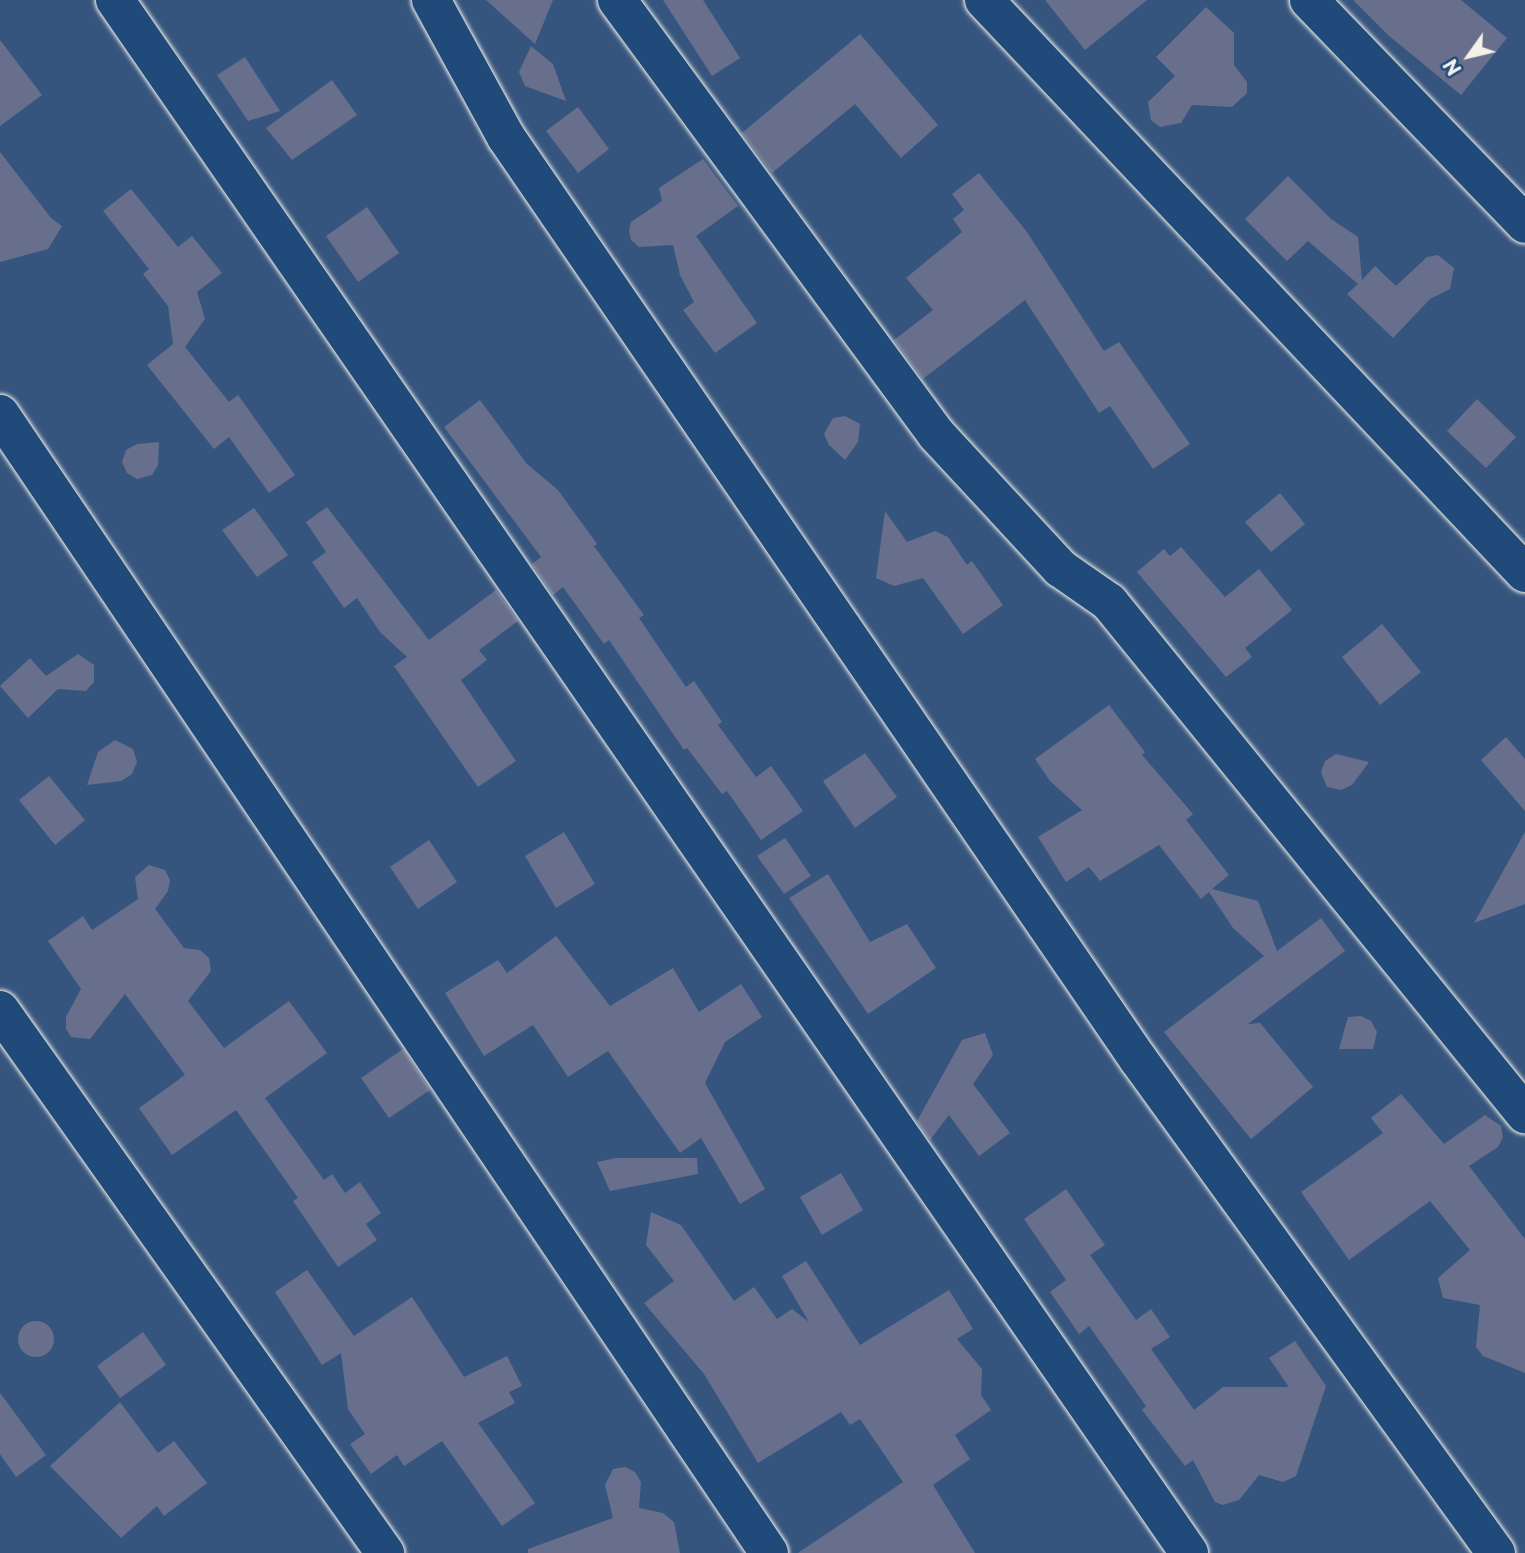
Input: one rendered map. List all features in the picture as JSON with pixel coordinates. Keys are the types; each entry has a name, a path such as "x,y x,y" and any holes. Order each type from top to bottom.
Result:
{"street":[{"path":"115,0 1189,1553"},
{"path":"431,0 506,136 1138,1059 1496,1553"},
{"path":"617,0 936,434 1060,568 1109,602 1525,1114"},
{"path":"984,0 1525,573"},
{"path":"1309,0 1525,224"},
{"path":"0,414 769,1553"},
{"path":"0,1010 385,1553"}],"building":[{"path":"486,0 553,0 535,44"},
{"path":"663,0 703,0 740,58 712,76"},
{"path":"1045,0 1147,0 1085,50"},
{"path":"1353,0 1461,0 1507,38 1461,95 1388,35"},
{"path":"1206,7 1234,33 1234,65 1247,82 1247,93 1232,107 1192,105 1181,123 1160,127 1151,120 1148,102 1175,76 1156,57"},
{"path":"860,34 938,125 901,158 855,104 772,173 742,133"},
{"path":"0,40 42,95 0,126"},
{"path":"531,46 553,64 566,101 525,86 519,72"},
{"path":"245,57 280,111 248,121 217,75"},
{"path":"332,80 357,115 292,160 266,128"},
{"path":"578,107 609,149 578,173 546,131"},
{"path":"0,152 51,218 62,226 48,249 0,262"},
{"path":"703,159 738,206 696,236 757,323 715,353 683,310 694,302 680,275 673,245 639,247 631,240 629,230 631,222 662,201 659,188"},
{"path":"979,173 1027,232 1104,351 1119,342 1190,444 1153,469 1110,406 1099,413 1025,300 923,379 894,340 933,310 906,278 962,232 953,219 964,210 952,194"},
{"path":"1288,176 1331,219 1358,237 1362,280 1375,266 1396,286 1427,257 1438,255 1454,268 1450,289 1430,299 1393,338 1347,294 1358,284 1308,241 1287,261 1245,219"},
{"path":"131,189 178,247 192,236 222,273 197,292 205,319 185,347 229,402 238,395 295,475 269,493 229,437 214,449 147,365 173,344 168,306 143,274 149,269 103,211"},
{"path":"367,207 399,253 358,282 326,236"},
{"path":"1477,399 1516,437 1486,468 1447,431"},
{"path":"480,400 527,464 558,490 644,615 639,618 686,687 694,681 722,722 718,725 756,777 771,766 803,811 761,840 727,791 722,794 687,748 684,750 609,640 604,644 563,587 553,595 532,564 541,557 444,427"},
{"path":"845,416 860,424 858,442 845,460 829,445 824,434 833,418"},
{"path":"159,442 158,465 152,475 137,479 127,473 122,462 126,450 137,444"},
{"path":"1280,493 1305,524 1271,552 1245,522"},
{"path":"327,507 429,640 496,590 518,621 479,650 487,660 461,680 516,761 478,787 394,666 407,657 380,632 357,598 344,608 312,562 326,552 306,522"},
{"path":"254,508 288,555 257,577 222,530"},
{"path":"885,511 907,542 935,531 948,537 967,565 972,561 1003,605 963,634 923,578 894,586 876,578"},
{"path":"1181,547 1225,597 1259,569 1292,610 1245,648 1252,657 1226,677 1137,572 1164,549 1170,556"},
{"path":"1382,624 1421,672 1380,705 1342,657"},
{"path":"78,654 94,665 94,682 86,691 58,689 28,718 0,686 30,658 46,676"},
{"path":"1109,705 1145,752 1142,755 1193,814 1186,820 1229,875 1212,889 1258,901 1277,951 1321,918 1345,951 1248,1024 1260,1023 1313,1087 1251,1139 1164,1032 1264,956 1233,928 1209,892 1201,899 1159,845 1100,881 1089,867 1066,882 1038,837 1082,810 1050,781 1035,759"},
{"path":"1506,737 1525,759 1525,811 1481,760"},
{"path":"115,740 133,749 137,762 132,774 121,781 87,785 98,752"},
{"path":"865,753 897,797 855,828 823,781"},
{"path":"1336,754 1369,762 1352,785 1341,790 1327,787 1321,772 1325,761"},
{"path":"49,776 85,820 55,845 19,800"},
{"path":"564,832 595,884 556,908 525,856"},
{"path":"1525,832 1525,904 1474,923"},
{"path":"785,838 811,876 784,894 757,856"},
{"path":"429,840 457,882 418,909 390,867"},
{"path":"149,865 165,870 170,880 168,891 155,909 184,948 200,950 209,958 211,971 188,1001 224,1048 289,1001 327,1053 265,1098 324,1180 332,1174 345,1193 360,1182 381,1213 366,1224 377,1240 338,1267 293,1201 298,1198 236,1110 172,1155 139,1108 185,1075 125,994 90,1039 71,1037 66,1029 66,1017 81,989 48,941 83,916 92,930 138,899 135,877"},
{"path":"828,874 870,942 907,924 936,968 868,1014 789,898"},
{"path":"556,936 610,1006 673,968 699,1012 741,984 762,1017 725,1042 705,1083 765,1189 740,1204 701,1138 680,1153 608,1051 568,1077 533,1025 484,1056 445,993 498,960 507,973"},
{"path":"1361,1016 1371,1021 1377,1032 1373,1049 1339,1049 1348,1017"},
{"path":"985,1033 993,1055 973,1084 1010,1133 979,1156 949,1115 930,1140 917,1121 962,1040"},
{"path":"403,1049 430,1090 389,1118 361,1078"},
{"path":"1401,1094 1444,1144 1485,1115 1501,1126 1503,1137 1498,1147 1469,1166 1525,1239 1525,1373 1483,1356 1476,1347 1480,1305 1443,1298 1438,1278 1470,1250 1430,1201 1349,1260 1301,1192 1383,1133 1371,1118"},
{"path":"616,1158 697,1158 698,1174 610,1191 597,1162"},
{"path":"841,1173 863,1210 822,1235 800,1197"},
{"path":"1066,1189 1105,1245 1090,1255 1136,1320 1151,1309 1170,1337 1151,1349 1194,1410 1223,1387 1289,1387 1269,1358 1295,1341 1326,1386 1296,1476 1283,1482 1259,1475 1239,1500 1223,1505 1215,1502 1193,1460 1185,1466 1142,1410 1146,1406 1089,1326 1079,1334 1050,1292 1066,1280 1024,1219"},
{"path":"651,1212 681,1225 734,1301 754,1287 777,1319 792,1309 809,1322 782,1276 806,1261 860,1345 949,1290 973,1329 957,1339 982,1369 981,1395 991,1410 955,1435 970,1459 933,1485 975,1553 798,1553 903,1482 860,1419 850,1425 841,1412 758,1463 704,1374 644,1303 674,1281 646,1245"},
{"path":"307,1270 354,1336 412,1297 464,1377 507,1356 522,1386 509,1392 515,1403 478,1423 535,1503 502,1526 442,1441 404,1466 397,1455 371,1474 350,1444 365,1434 348,1409 341,1353 322,1365 275,1292"},
{"path":"36,1321 49,1326 54,1339 49,1352 36,1357 23,1352 18,1339 23,1326"},
{"path":"143,1332 166,1365 120,1398 97,1366"},
{"path":"0,1393 46,1455 16,1477 0,1454"},
{"path":"120,1402 158,1453 174,1441 207,1483 164,1516 157,1506 121,1538 50,1466"},
{"path":"625,1467 635,1472 641,1482 639,1508 663,1513 674,1522 680,1553 528,1553 528,1549 613,1518 605,1485 613,1469"}]}
